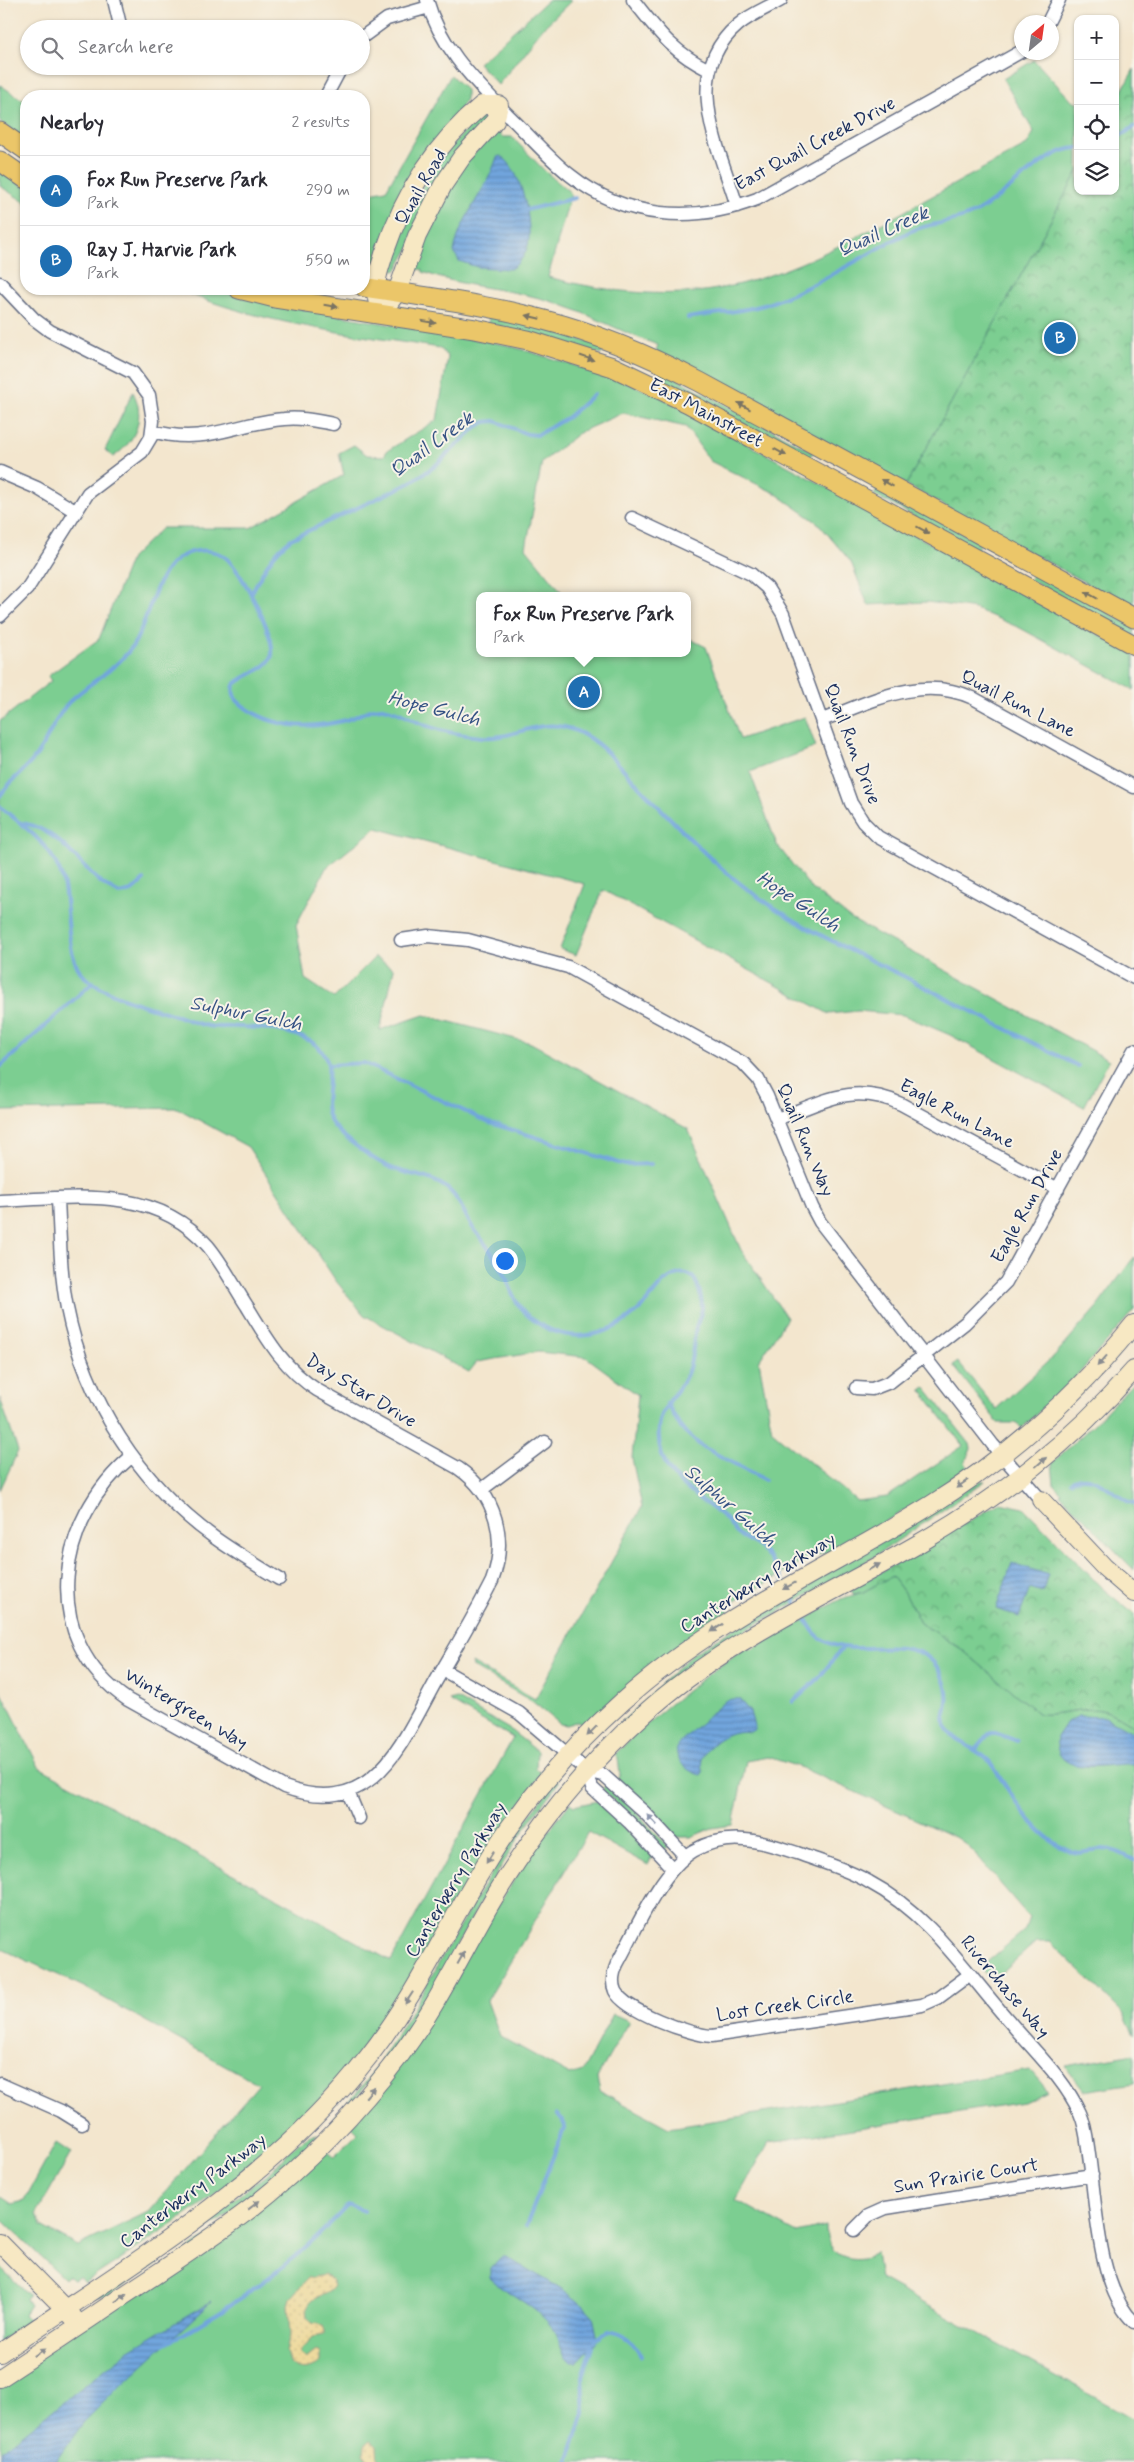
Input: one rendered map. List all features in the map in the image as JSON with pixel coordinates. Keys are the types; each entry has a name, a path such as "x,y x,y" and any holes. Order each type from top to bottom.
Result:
{"main road":[{"path":"0,132 20,146"},
{"path":"0,161 20,175"},
{"name":"East Mainstreet","path":"370,288 486,307 537,318 586,332 640,353 700,382 1134,618"},
{"name":"East Mainstreet","path":"263,295 494,332 533,341 592,359 646,381 1134,645"}],"street":[{"path":"114,0 119,20"},
{"path":"633,0 673,48 688,59 709,70"},
{"path":"737,206 709,116 707,90 709,70 717,50 731,32 746,19 781,0"},
{"path":"1052,15 1059,0"},
{"path":"370,31 387,19 428,3"},
{"name":"East Quail Creek Drive","path":"428,3 438,29 458,61 498,105 570,175 596,192 638,210 679,214 713,213 737,206 780,187 1014,55"},
{"path":"329,90 337,75"},
{"name":"Quail Road","path":"482,105 498,105 495,122 456,166 437,195 417,236 397,292 381,314 370,288 379,271 394,228 408,198 432,158 457,127 482,105"},
{"path":"0,283 34,318 50,331 133,373 149,395 153,413 149,442 138,457 102,481 88,493 27,589 0,616"},
{"path":"152,431 177,437 197,437 286,418 333,424"},
{"path":"0,472 37,488 75,511"},
{"name":"Quail Run Drive","path":"632,518 740,569 767,588 783,614 854,808 863,822 878,837 1134,978"},
{"name":"Quail Run Lane","path":"822,720 911,690 932,687 952,690 973,698 1134,786"},
{"name":"Quail Run Way","path":"401,940 428,936 468,940 575,970 739,1060 758,1079 777,1119 812,1207 820,1222 1002,1456 1041,1500"},
{"name":"Eagle Run Drive","path":"856,1388 867,1390 883,1385 924,1356 980,1311 1006,1282 1134,1050"},
{"name":"Eagle Run Lane","path":"777,1119 838,1096 874,1094 901,1104 1058,1189"},
{"path":"58,1199 62,1278 74,1338 94,1390 132,1456 163,1492 192,1520 216,1539 279,1579"},
{"name":"Day Star Drive","path":"0,1201 122,1199 156,1209 182,1223 212,1251 272,1347 299,1378 317,1390 458,1468 481,1490 496,1520 500,1542 499,1560 488,1588 392,1760 373,1778 348,1792"},
{"name":"Canterberry Parkway","path":"0,2353 132,2265 241,2185 284,2148 334,2098 376,2047 416,1986 503,1838 543,1785 608,1715 645,1682 706,1636 759,1603 934,1503 1002,1456 1071,1394 1134,1324"},
{"path":"0,2378 250,2208 300,2167 357,2107 392,2066 421,2026 527,1845 587,1771 644,1714 683,1682 722,1654 774,1622 956,1521 1021,1477 1086,1421 1134,1370"},
{"path":"481,1490 545,1442"},
{"name":"Wintergreen Way","path":"132,1456 112,1473 98,1491 73,1546 69,1564 66,1596 70,1621 76,1641 88,1663 106,1683 128,1700 284,1788 319,1795 348,1792"},
{"path":"1041,1500 1104,1567 1134,1594"},
{"path":"443,1670 519,1714 587,1771 603,1775 655,1823 685,1856 672,1868 617,1964 614,1975 614,1987 601,1990"},
{"path":"587,1771 592,1788 630,1822 672,1868"},
{"path":"348,1792 359,1818"},
{"name":"Riverchase Way","path":"685,1856 706,1845 742,1839 770,1844 848,1872 878,1886 917,1916 1070,2095 1083,2122 1108,2281 1119,2305 1134,2322"},
{"name":"Lost Creek Circle","path":"614,1987 618,1995 626,2002 672,2027 696,2035 712,2036 922,2005 938,1998 969,1975"},
{"path":"0,2084 61,2110 82,2124"},
{"name":"Sun Prairie Court","path":"854,2230 868,2216 886,2208 1092,2174"},
{"path":"0,2243 66,2308 80,2325"}],"green space":[{"path":"548,0 572,0 542,29 498,85 478,63"},
{"path":"1034,60 1074,102 1074,178 906,485 656,351 658,345 543,299 452,281 423,272 422,269 416,270 419,250 425,236 458,173 494,133 499,132 502,137 512,137 546,172 571,193 548,277 611,290 675,293 717,289 765,277 855,238 1027,145 1034,132 1003,79"},
{"path":"1134,69 1134,609 906,485 1074,178 1074,195 1119,195 1119,96"},
{"path":"451,75 466,90 466,99 459,110 460,114 370,270 370,193 386,190"},
{"path":"0,85 20,98 20,136 0,122"},
{"path":"480,116 484,121 396,271 391,269 392,258 402,226 429,175 445,152"},
{"path":"0,171 20,184 20,199 0,186"},
{"path":"193,295 234,295 256,301 507,345 613,377 661,397 1134,654 1134,690 1020,628 975,609 927,602 868,605 851,562 818,523 775,493 710,461 686,427 623,413 580,432 542,462 526,548 562,592 476,592 476,657 691,657 691,640 706,647 740,739 805,717 816,747 750,772 777,845 811,888 851,919 1109,1060 1084,1107 950,1035 903,1015 858,1011 829,1014 603,890 576,955 560,949 585,884 376,828 326,868 296,925 305,979 334,998 375,957 394,969 380,1030 424,1015 531,1043 688,1129 741,1250 787,1318 759,1361 772,1431 857,1501 887,1497 963,1446 921,1390 925,1387 970,1444 971,1449 965,1462 969,1470 942,1489 828,1554 823,1553 810,1558 728,1605 729,1611 690,1637 636,1680 585,1727 578,1721 567,1725 560,1724 533,1702 473,1667 472,1663 535,1699 642,1507 632,1458 638,1395 586,1357 538,1352 477,1362 469,1372 364,1315 336,1281 248,1147 177,1108 0,1111 0,721 51,681 48,676 99,639 131,558 162,528 250,528 344,475 339,453 354,445 367,455 384,456 387,451 437,420 448,357 440,348 307,326 241,311"},
{"path":"489,315 522,322 605,347 602,354 488,323"},
{"path":"661,370 813,452 809,459 657,378"},
{"path":"133,392 139,411 136,428 128,444 113,457 105,450"},
{"path":"878,488 980,543 977,550 874,495"},
{"path":"1033,572 1134,627 1134,637 1030,580"},
{"path":"1134,1257 1134,1310 1075,1378 1022,1428 1015,1423 998,1423 953,1365 958,1362 996,1409 1055,1355 1097,1307"},
{"path":"1134,1382 1134,1570 1060,1494 1062,1493 1054,1485 1052,1463 1094,1424"},
{"path":"0,1398 18,1451 0,1490"},
{"path":"980,1481 985,1481 871,1559 725,1642 680,1674 602,1742 692,1654"},
{"path":"1000,1503 1024,1508 1102,1588 1134,1614 1134,1726 1109,1712 1098,1709 1039,1714 960,1648 920,1623 906,1595 892,1576 863,1592 853,1594 851,1589"},
{"path":"892,1576 906,1595 920,1623 960,1648 1039,1714 1098,1709 1109,1712 1134,1726 1134,2035 1123,2013 1050,1942 1036,1942 992,1981 981,1967 1025,1930 1029,1917 968,1846 959,1839 802,1768 768,1757 746,1761 733,1825 712,1828 691,1837 675,1837 617,1779 620,1775 618,1758 615,1754 662,1711 713,1671 748,1646 751,1650 841,1599 863,1592"},
{"path":"0,1689 39,1767 391,1961 513,1738 449,1701 457,1699 509,1729 537,1751 536,1768 541,1773 453,1915 392,2008 359,2053 323,2096 285,2136 238,2177 188,2214 84,2283 79,2277 74,2280 67,2276 64,2279 0,2218 0,2196 12,2204 24,2201 56,2143 71,2153 37,2213 41,2226 78,2246 148,2212 259,2084 84,1987 0,1948"},
{"path":"556,1781 559,1783 507,1856 418,2012 393,2050 355,2099 335,2119 334,2117 374,2071 505,1851"},
{"path":"606,1785 630,1805 668,1847 667,1849 661,1849 602,1789"},
{"path":"597,1801 653,1855 648,1865 588,1832 487,2001 500,2036 570,2075 583,2071 613,2014 629,2021 597,2078 600,2091 669,2128 1030,2070 1048,2091 1024,2102 769,2142 736,2200 797,2233 826,2226 830,2245 842,2256 858,2258 876,2253 880,2279 1134,2419 1134,2462 0,2462 0,2385 324,2153 328,2152 334,2157 358,2133 352,2127 355,2122 532,1853 570,1803 574,1806"},
{"path":"1134,2054 1134,2083 1084,2091 1065,2066"},
{"path":"318,2134 292,2162 232,2212 109,2296 95,2297 265,2176 297,2145"},
{"path":"0,2267 29,2295 26,2299 30,2305 24,2314 29,2321 0,2342"}],"sand":[{"path":"324,2275 332,2280 334,2286 326,2293 312,2300 307,2308 308,2318 312,2323 323,2325 325,2331 323,2335 313,2337 299,2352 306,2359 316,2351 320,2353 320,2362 305,2370 289,2363 286,2351 290,2336 288,2305 290,2298 308,2278"},
{"path":"371,2440 377,2445 378,2462 368,2462 364,2452 365,2445"}],"water":[{"path":"501,156 508,162 514,172 524,197 529,224 528,245 521,259 510,269 477,267 459,261 454,252 462,227 493,169 497,157"},
{"path":"1012,1563 1049,1575 1042,1592 1030,1588 1019,1617 996,1609"},
{"path":"739,1699 750,1712 755,1729 750,1732 743,1731 729,1734 710,1746 702,1758 703,1772 701,1775 686,1768 677,1755 678,1744 726,1700"},
{"path":"1079,1716 1105,1717 1134,1733 1134,1764 1085,1766 1064,1760 1058,1751 1057,1737 1067,1722"},
{"path":"501,2257 506,2257 562,2289 578,2301 593,2317 598,2340 577,2362 570,2362 567,2359 555,2331 541,2315 490,2278 490,2269"},
{"path":"212,2301 83,2423 55,2462 0,2462 0,2452 128,2351"}],"waterway":[{"name":"Quail Creek","path":"1119,136 1134,127"},
{"name":"Quail Creek","path":"688,318 748,309 786,297 822,280 909,232 925,226 966,217 974,213 999,197 1052,156 1065,150 1074,149"},
{"path":"522,211 575,198"},
{"name":"Quail Creek","path":"251,594 272,557 291,539 410,483 435,466 476,427 485,422 495,421 527,434 537,435 568,417 594,394"},
{"name":"Hope Gulch","path":"0,796 38,753 59,715 69,702 110,670 132,647 144,623 153,596 166,571 175,561 186,554 196,551 216,552 232,564 249,590 264,622 272,649 271,658 264,666 234,685 234,696 246,708 270,720 307,726 346,720 373,709 383,708 434,728 482,737 503,736 544,726 564,727 576,731 597,743 606,751 685,834 720,867 752,893 816,933 1078,1066"},
{"name":"Sulphur Gulch","path":"0,807 34,836 55,862 64,884 70,943 78,969 86,978 106,991 118,996 200,1024 212,1027 271,1029 300,1036 316,1045 324,1054 328,1063 326,1103 331,1122 356,1146 385,1165 434,1181 449,1190 462,1207 471,1225 492,1253 506,1277 517,1303 525,1313 539,1324 569,1335 599,1333 614,1327 628,1318 642,1307 669,1278 681,1274 692,1277 699,1290 702,1309 696,1327 689,1369 666,1407 660,1421 659,1445 663,1459 670,1471 689,1491 725,1518 738,1534 762,1549 784,1583"},
{"path":"22,823 33,826 54,837 99,880 119,894 132,891 144,880"},
{"path":"0,1067 93,982"},
{"path":"329,1065 364,1063 487,1122 625,1165 651,1164"},
{"path":"667,1403 681,1428 701,1446 765,1480"},
{"path":"1071,1482 1078,1478 1093,1480 1101,1483 1129,1502 1134,1503"},
{"name":"Sulphur Gulch","path":"789,1591 797,1605"},
{"name":"Sulphur Gulch","path":"802,1613 814,1632 826,1642 854,1648 901,1648 916,1651 929,1658 937,1667 947,1690 944,1718 946,1727 954,1737 990,1762 1023,1812 1040,1831 1059,1846 1070,1851 1081,1853 1108,1849 1134,1860"},
{"path":"793,1702 818,1679 843,1647"},
{"path":"975,1750 993,1732 1017,1741"},
{"path":"526,2226 564,2129 563,2120 556,2114"},
{"path":"164,2344 215,2315 285,2265 348,2205 364,2211"},
{"path":"595,2340 609,2331 615,2332 629,2339 641,2356"},
{"path":"568,2462 584,2413 582,2376 592,2346"}],"place":[{"name":"Ray J. Harvie Park","path":"1060,338"},
{"name":"Fox Run Preserve Park","path":"584,692"}]}
